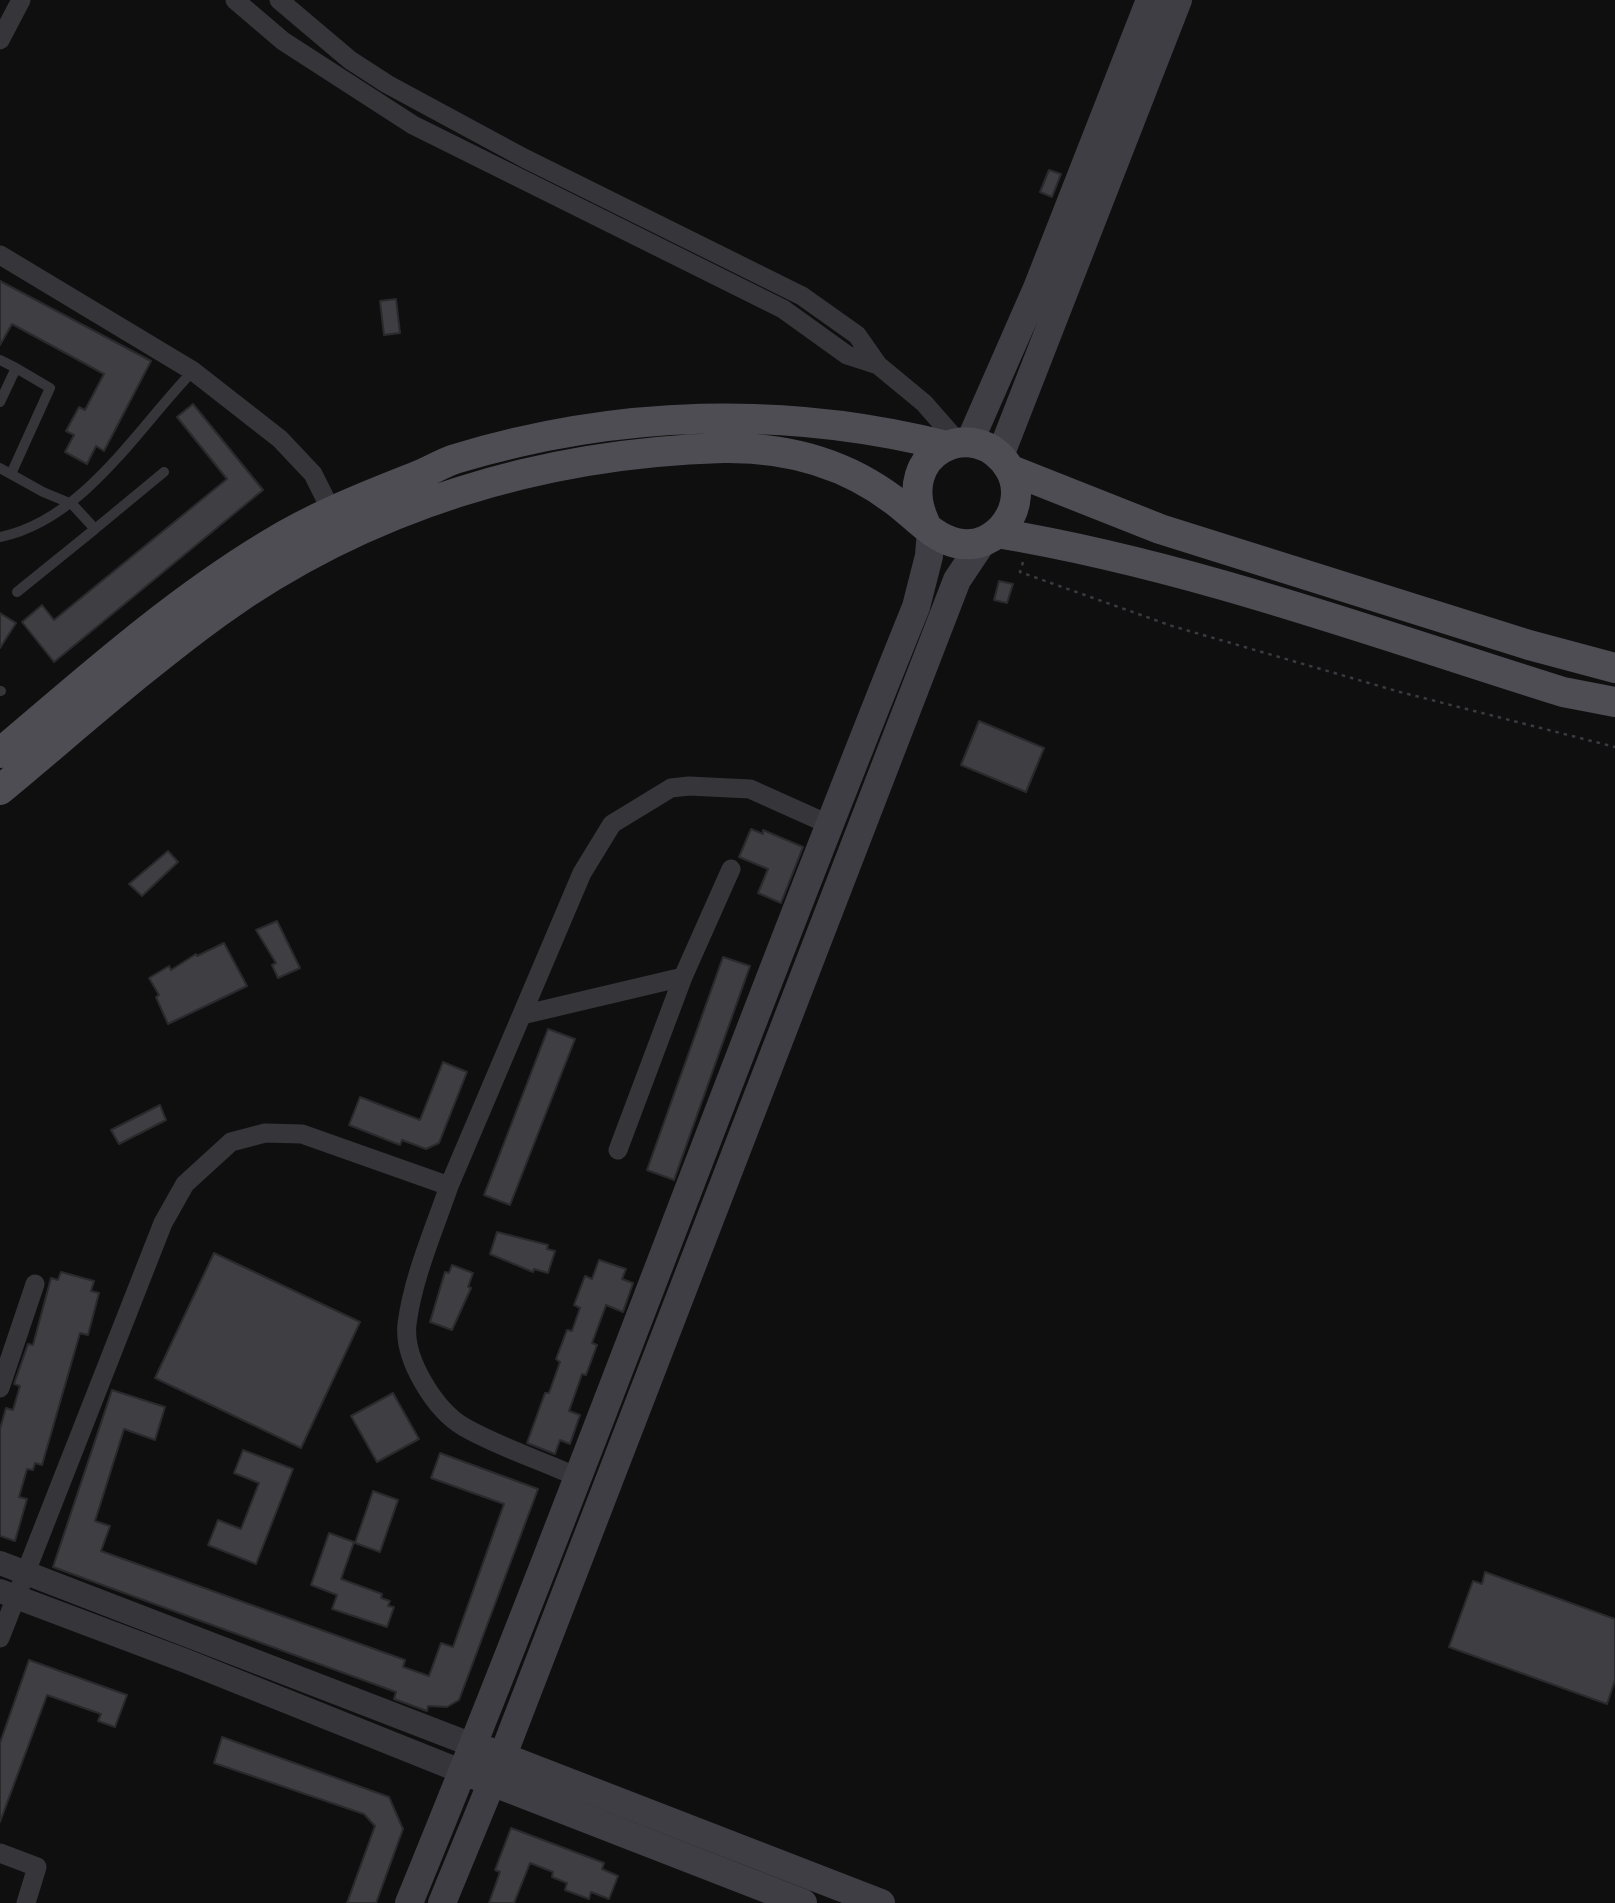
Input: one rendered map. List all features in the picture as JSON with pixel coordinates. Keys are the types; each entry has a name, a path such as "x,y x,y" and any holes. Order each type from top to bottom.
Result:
{"main road":[{"path":"410,1903 475,1746 828,824 916,607 929,556 928,527 916,503 916,486 921,469 932,455 958,444 1038,288 1150,0"},
{"path":"442,1903 498,1768 957,580 990,537 1009,520 1016,503 1016,486 1005,463 1178,0"},
{"path":"0,753 213,581 331,510 452,460 525,440 616,425 704,417 806,419 985,446 1005,463 1160,529 1529,645 1615,668"},
{"path":"0,790 218,613 334,543 395,514 473,486 534,469 622,454 769,449 826,461 876,486 928,527 954,543 990,537 1030,539 1111,556 1205,582 1563,692 1615,702"},
{"path":"475,1746 498,1768 647,1845 803,1903"},
{"path":"463,1772 498,1768 881,1903"}],"street":[{"path":"0,40 21,0"},
{"path":"235,0 283,41 336,78 466,152 783,309 847,355 878,365"},
{"path":"279,0 350,60 387,84 802,296 857,335 878,365 924,402 958,444"},
{"path":"466,152 475,131"},
{"path":"0,256 193,371 280,439 313,474 331,510"},
{"path":"576,1477 464,1426 444,1412 424,1388 407,1326 426,1252 449,1186 582,873 612,824 671,788 689,786 750,789 828,824"},
{"path":"618,1150 683,977 731,869"},
{"path":"522,1015 683,977"},
{"path":"0,1638 8,1595 26,1573 134,1291 163,1223 185,1184 231,1142 265,1133 302,1134 449,1186"},
{"path":"0,1388 35,1284"},
{"path":"0,1563 475,1746"},
{"path":"8,1595 186,1661 463,1772"},
{"path":"0,1853 37,1867 26,1903"}],"lane":[{"path":"0,360 50,388 11,474"},
{"path":"0,402 16,368"},
{"path":"0,537 19,533 72,504 193,371"},
{"path":"0,468 43,492 72,504 95,529"},
{"path":"17,592 164,472"}],"path":[{"path":"1030,539 1020,572 1172,626 1413,695 1615,747"}],"building":[{"path":"1049,170 1061,174 1052,197 1040,192"},
{"path":"0,281 151,361 104,451 96,446 87,464 65,452 74,435 66,431 79,407 85,410 104,374 12,324 0,345"},
{"path":"396,299 400,333 384,335 380,301"},
{"path":"193,404 263,490 54,662 22,622 42,605 54,620 227,479 177,417"},
{"path":"999,581 1013,584 1007,603 994,600"},
{"path":"0,613 16,623 0,648"},
{"path":"979,721 1044,748 1026,792 961,765"},
{"path":"751,829 763,834 763,830 803,847 781,903 758,893 768,869 739,857"},
{"path":"168,851 178,862 142,896 129,884"},
{"path":"277,921 300,968 278,978 272,965 276,963 256,930"},
{"path":"224,943 247,986 168,1024 156,997 159,995 149,978 169,966 171,970 196,954 197,956"},
{"path":"723,957 750,966 674,1180 647,1170"},
{"path":"548,1029 575,1039 510,1205 484,1195"},
{"path":"443,1062 467,1072 439,1143 426,1149 402,1140 400,1145 349,1125 360,1097 420,1120"},
{"path":"160,1105 166,1120 119,1144 111,1130"},
{"path":"497,1232 548,1245 547,1249 555,1251 548,1273 534,1269 533,1272 490,1254"},
{"path":"214,1253 360,1322 301,1448 155,1378"},
{"path":"599,1260 626,1269 622,1279 633,1283 623,1312 606,1305 592,1343 597,1345 586,1375 582,1374 569,1411 580,1415 570,1444 560,1440 555,1454 527,1443 545,1393 549,1393 560,1362 556,1359 567,1330 572,1331 580,1308 574,1305 585,1276 592,1279"},
{"path":"452,1265 473,1273 468,1287 471,1288 452,1330 430,1322 445,1272 449,1273"},
{"path":"61,1272 94,1281 91,1291 99,1293 88,1335 80,1333 42,1465 35,1463 33,1470 27,1469 19,1497 27,1499 15,1541 0,1536 0,1429 6,1408 13,1410 20,1386 14,1384 28,1344 33,1345 51,1278 58,1280"},
{"path":"112,1390 165,1407 155,1440 124,1429 95,1521 110,1526 101,1551 405,1660 403,1667 429,1676 441,1643 453,1647 504,1504 431,1478 440,1453 538,1489 459,1700 447,1707 428,1706 427,1711 394,1699 396,1692 53,1567"},
{"path":"393,1393 419,1439 377,1462 351,1416"},
{"path":"243,1450 293,1469 256,1564 208,1545 218,1520 241,1529 259,1483 234,1473"},
{"path":"373,1491 398,1500 380,1552 355,1543"},
{"path":"329,1533 354,1542 341,1579 382,1594 381,1598 390,1601 388,1606 394,1607 387,1627 332,1609 337,1595 311,1585"},
{"path":"1485,1572 1615,1619 1615,1680 1607,1704 1449,1647 1473,1581 1482,1584"},
{"path":"29,1660 127,1695 115,1727 98,1721 101,1714 47,1695 0,1822 0,1743"},
{"path":"222,1737 389,1797 403,1829 376,1903 347,1903 375,1826 364,1814 214,1763"},
{"path":"511,1828 604,1863 602,1869 618,1876 609,1899 591,1892 589,1899 565,1890 567,1883 552,1877 553,1872 530,1863 514,1903 489,1903 500,1872 495,1870"}]}
